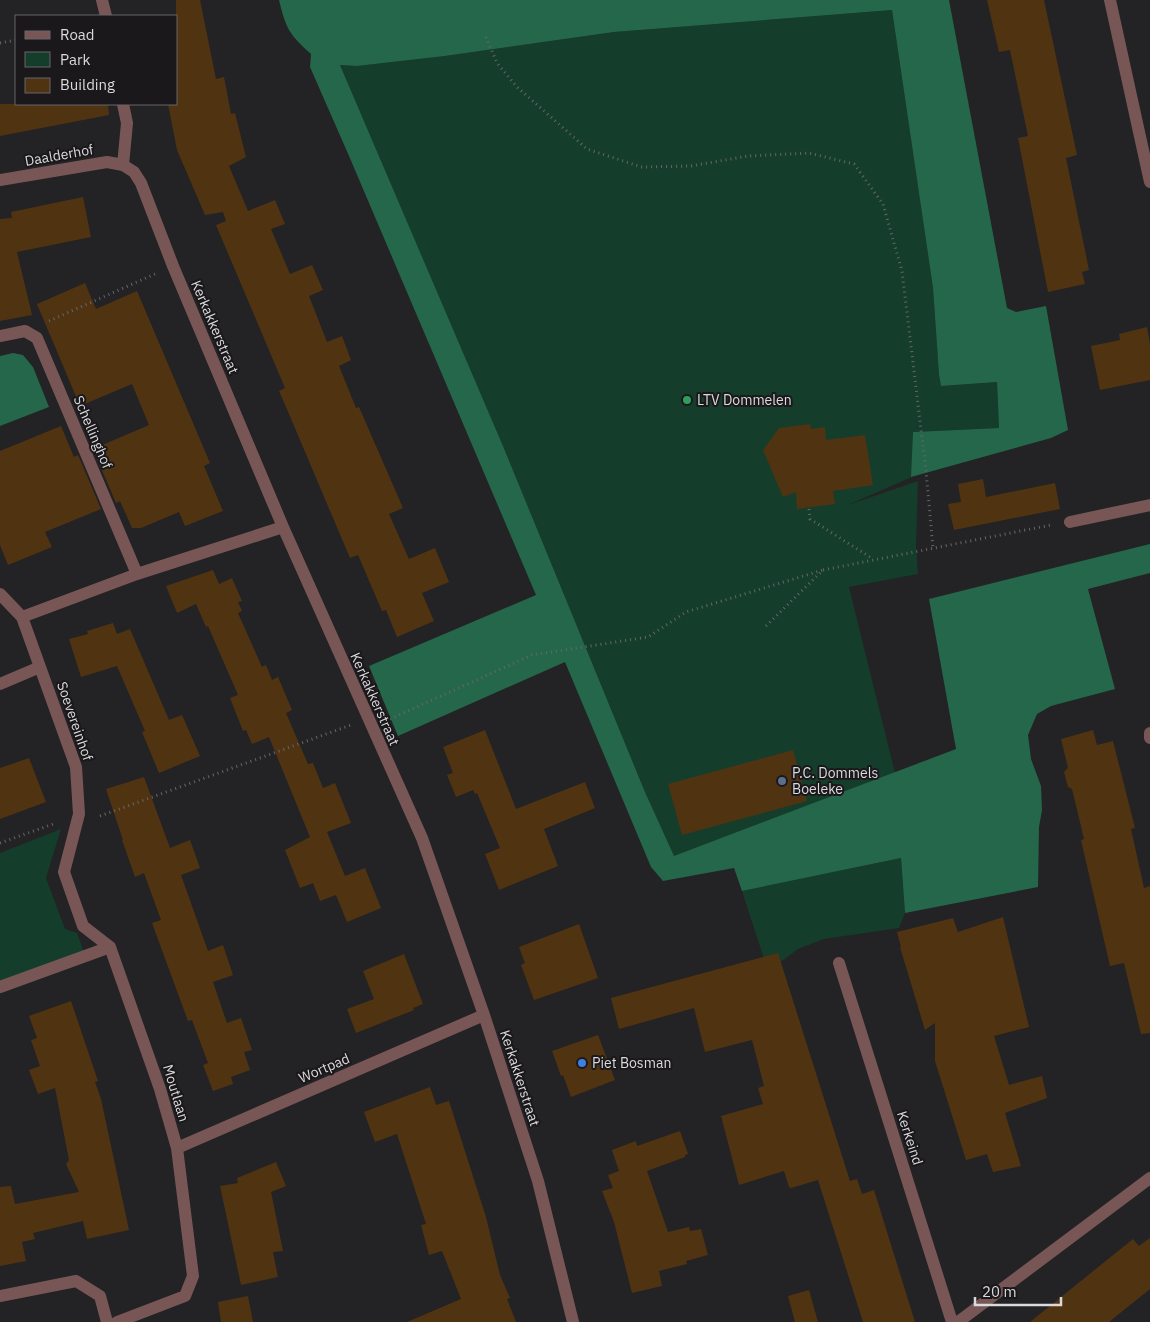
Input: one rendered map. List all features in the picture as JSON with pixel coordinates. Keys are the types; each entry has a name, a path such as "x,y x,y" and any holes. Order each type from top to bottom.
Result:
{"street":[{"path":"102,0 106,15"},
{"path":"1110,0 1150,182"},
{"path":"123,105 127,122 123,165"},
{"name":"Daalderhof","path":"0,180 107,162 123,165"},
{"name":"Kerkakkerstraat","path":"123,165 134,172 141,183 173,266 283,528 422,838 484,1015 538,1182 573,1322"},
{"path":"0,336 25,331"},
{"name":"Schellinghof","path":"25,331 37,338 136,574"},
{"path":"1070,522 1150,505"},
{"path":"22,617 136,574 283,528"},
{"name":"Soevereinhof","path":"0,594 22,617 76,767 78,819 64,872 82,926 110,947"},
{"path":"0,684 40,667"},
{"path":"0,987 110,947"},
{"name":"Moutlaan","path":"110,947 160,1089 176,1148 193,1276 186,1296 116,1322"},
{"name":"Kerkeind","path":"839,963 952,1322"},
{"name":"Wortpad","path":"176,1148 484,1015"},
{"path":"958,1322 1150,1178"},
{"path":"0,1296 76,1282 100,1296 107,1322"}],"path":[{"path":"486,37 496,63 517,87 587,149 641,167 691,166 748,156 809,153 854,164 883,204 902,271 926,471 933,548"},
{"path":"0,43 15,40"},
{"path":"25,331 173,266"},
{"path":"808,509 810,519 874,560"},
{"path":"0,843 369,723 532,655 648,636 686,612 823,570 1070,522"},
{"path":"766,626 823,570"}],"green space":[{"path":"279,0 949,0 1007,308 1016,312 1046,306 1068,430 1051,438 911,477 913,432 999,428 997,382 941,386 933,288 892,10 614,32 445,56 357,66 340,65 503,446 645,792 674,856 956,749 929,599 1150,544 1150,573 1088,589 1115,689 1051,706 1037,714 1028,735 1031,759 1041,786 1042,810 1039,827 1038,887 905,913 901,858 742,891 734,868 663,881 651,867 565,662 398,736 369,666 536,595 310,67 311,54 286,25"},
{"path":"892,10 933,288 941,386 997,382 999,428 913,432 912,477 848,505 918,481 916,546 918,574 849,587 895,773 674,857 645,792 503,446 340,65 357,66 445,56 614,32"},
{"path":"13,353 23,355 33,367 49,407 0,426 0,356"},
{"path":"61,829 46,878 65,929 77,933 84,952 0,983 0,853"},
{"path":"901,858 905,913 899,928 824,939 798,949 782,961 765,962 742,891"}],"building":[{"path":"176,0 200,0 216,79 224,77 231,114 235,113 246,157 229,166 248,211 275,200 285,224 271,229 290,274 312,265 323,290 309,296 327,342 342,336 351,360 339,366 356,408 359,407 403,508 389,514 409,559 435,548 449,582 422,593 434,621 397,637 386,610 382,611 358,555 350,558 279,391 285,388 216,225 226,221 223,212 205,215 177,150 168,105 178,105 178,15 176,15"},
{"path":"987,0 1044,0 1077,155 1066,158 1089,270 1082,272 1085,284 1048,292 1018,138 1028,136 1010,50 999,52"},
{"path":"0,104 108,105 109,115 0,136"},
{"path":"83,197 91,237 17,252 32,315 0,321 0,219 12,218 11,212"},
{"path":"85,283 96,309 137,291 210,463 204,466 223,511 185,526 179,512 141,528 132,528 120,501 116,503 93,449 149,425 132,384 80,406 37,304"},
{"path":"1147,327 1150,344 1150,380 1100,390 1091,346 1120,340 1119,334"},
{"path":"810,424 811,429 825,427 826,440 865,435 873,485 833,491 835,504 797,509 796,492 783,497 763,450 779,428"},
{"path":"61,426 74,457 78,455 101,509 45,532 52,547 8,565 0,545 0,451"},
{"path":"983,479 986,497 1055,483 1060,509 954,530 948,504 961,502 958,484"},
{"path":"213,570 219,584 232,578 242,601 238,602 242,611 238,613 262,667 266,665 272,680 278,677 292,710 286,713 308,764 313,763 323,788 335,783 351,823 327,832 345,876 365,868 381,908 347,922 336,895 320,901 313,883 300,888 285,850 310,837 269,737 252,744 246,730 243,731 230,698 238,695 208,626 206,627 196,604 177,613 166,586"},
{"path":"113,623 117,634 130,629 169,720 182,715 200,756 159,773 142,732 145,731 117,666 81,677 69,639 88,634 87,631"},
{"path":"485,730 516,809 585,782 595,808 544,829 558,866 499,890 485,854 500,848 477,793 475,794 473,790 456,797 447,775 453,773 443,747"},
{"path":"1093,730 1097,745 1113,741 1135,828 1131,829 1144,888 1150,886 1150,1033 1141,1034 1124,963 1110,966 1081,840 1084,839 1072,789 1068,787 1064,772 1068,768 1061,739"},
{"path":"793,750 807,801 682,835 668,784"},
{"path":"29,758 46,802 0,819 0,768"},
{"path":"144,777 170,848 190,840 200,868 181,875 208,951 223,945 233,975 213,982 227,1023 241,1018 252,1050 244,1052 250,1070 231,1077 233,1084 213,1091 203,1065 208,1063 192,1020 188,1021 152,923 161,920 144,873 135,877 106,789"},
{"path":"1003,917 1029,1027 994,1036 1009,1085 1042,1076 1047,1098 1005,1113 1021,1166 993,1172 987,1154 966,1160 935,1061 935,1023 925,1030 897,932 953,918 958,932"},
{"path":"579,924 598,978 534,1000 521,965 525,963 519,947"},
{"path":"778,953 850,1181 857,1179 862,1194 874,1190 915,1322 863,1322 818,1180 791,1188 784,1171 739,1185 721,1116 763,1104 758,1088 764,1086 752,1040 705,1052 694,1008 619,1029 611,998"},
{"path":"404,954 423,1004 413,1008 414,1010 356,1033 347,1009 374,999 363,971"},
{"path":"71,1001 98,1081 95,1082 101,1099 129,1230 87,1239 83,1221 33,1233 35,1239 22,1242 26,1261 0,1266 0,1187 11,1186 15,1204 79,1192 66,1164 69,1160 55,1088 38,1094 29,1070 40,1066 31,1040 37,1038 29,1016"},
{"name":"Piet Bosman","path":"598,1035 615,1080 571,1097 552,1051"},
{"path":"430,1087 436,1105 449,1101 486,1217 500,1275 510,1298 507,1299 516,1322 407,1322 461,1299 442,1251 429,1255 421,1225 426,1224 397,1134 375,1142 364,1112"},
{"path":"680,1131 688,1154 685,1157 647,1171 668,1232 689,1227 690,1231 701,1229 708,1255 686,1261 687,1264 659,1271 662,1286 632,1293 614,1222 602,1191 613,1188 608,1175 619,1171 612,1150 636,1141 637,1146"},
{"path":"276,1162 286,1186 271,1192 283,1251 273,1252 278,1277 241,1285 220,1186 238,1183 237,1178"},
{"path":"1150,1238 1150,1289 1109,1322 1030,1322 1133,1239 1139,1246"},
{"path":"809,1290 818,1322 795,1322 788,1296"},
{"path":"248,1296 253,1322 221,1322 218,1302"}],"place":[{"name":"LTV Dommelen","path":"687,400"},
{"name":"P.C. Dommels Boeleke","path":"782,781"},
{"name":"Piet Bosman","path":"582,1063"}]}
